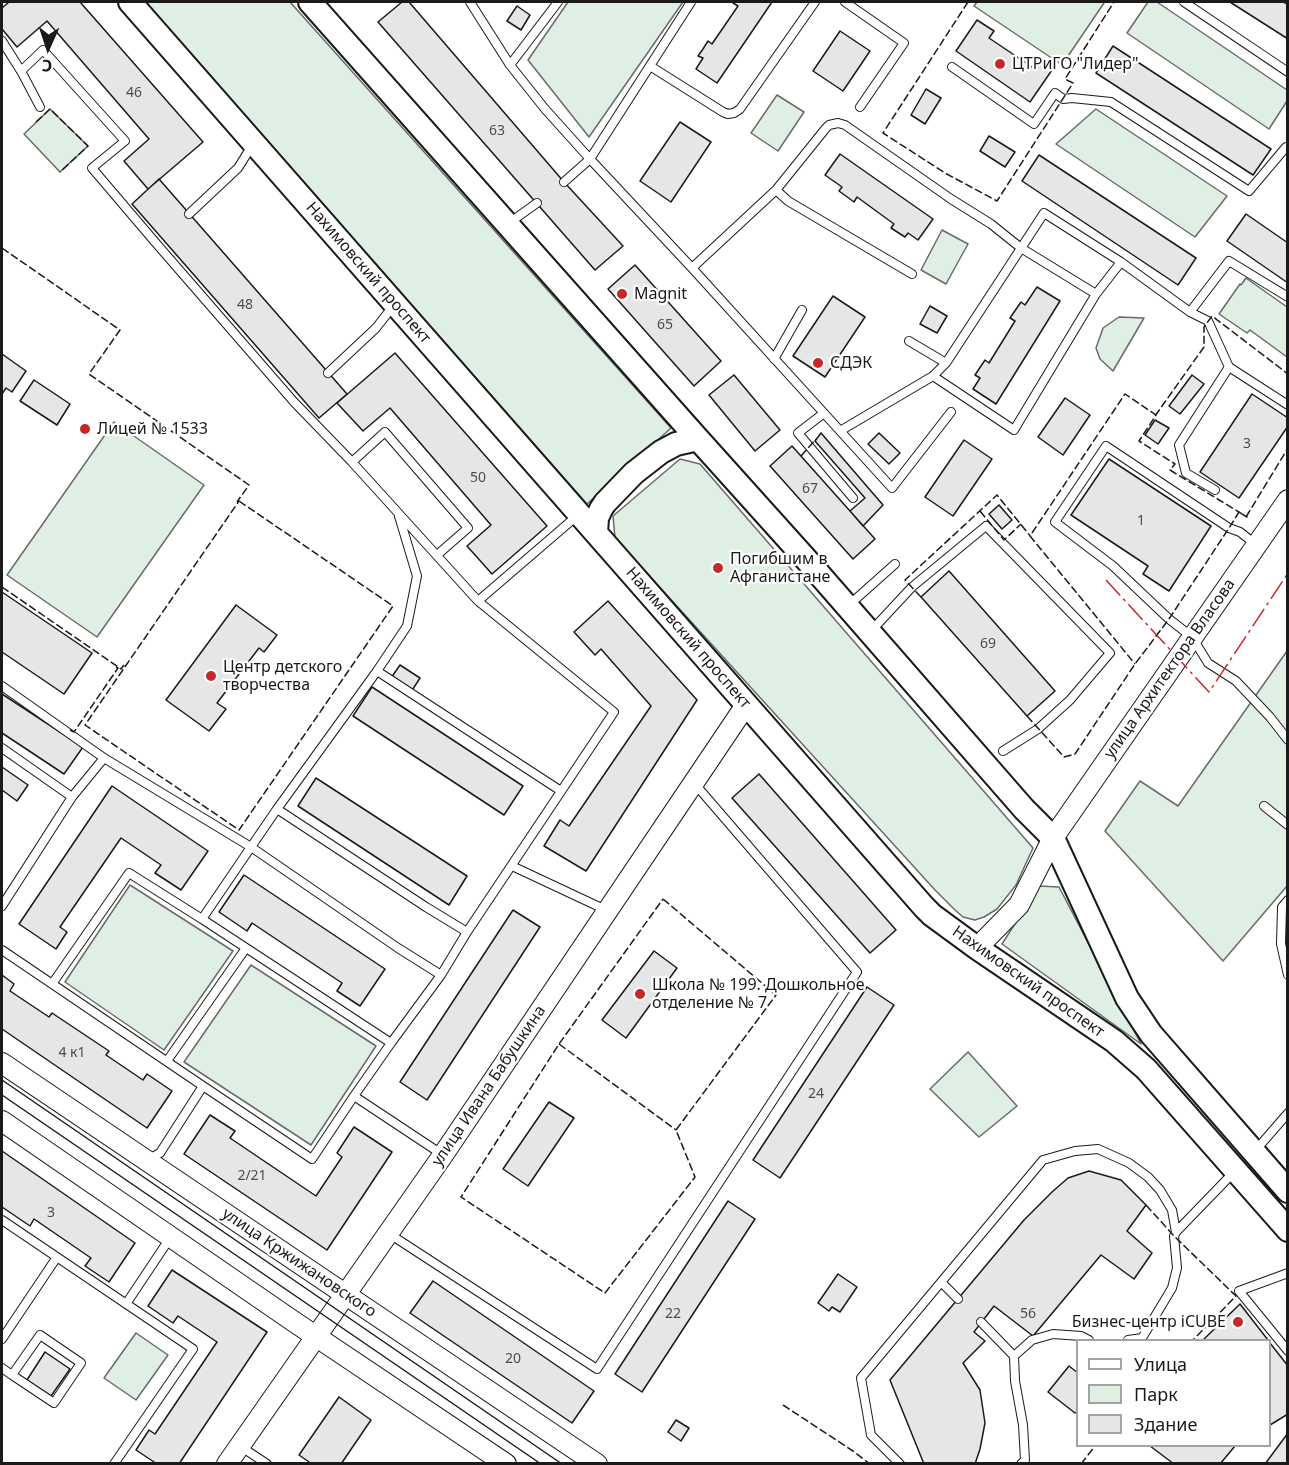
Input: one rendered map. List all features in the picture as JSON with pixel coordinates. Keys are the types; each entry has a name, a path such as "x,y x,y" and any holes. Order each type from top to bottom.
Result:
{"main road":[{"name":"Нахимовский проспект","path":"130,2 932,915 1114,1041 1146,1069 1287,1230"},
{"path":"310,2 848,606 1024,809 1053,838 1127,998 1151,1034 1287,1191"},
{"path":"596,532 597,518 601,509 634,473 668,448 698,439"}],"street":[{"name":"улица Архитектора Власова","path":"977,948 1019,905 1053,838 1287,500"},
{"name":"улица Ивана Бабушкина","path":"227,1464 443,1155 746,705"},
{"name":"улица Кржижановского","path":"2,1063 597,1464"},
{"path":"2,1121 506,1464"}],"lane":[{"path":"470,2 510,65 545,109 892,488 951,412"},
{"path":"510,65 558,2"},
{"path":"564,182 590,159 691,2"},
{"path":"650,66 723,112 734,113 740,109 815,2"},
{"path":"845,2 904,43 860,107"},
{"path":"1184,2 1287,72"},
{"path":"2,41 40,107"},
{"path":"2,950 312,1159 391,1043 441,975 467,932 614,712 478,601 92,168 125,141 43,50 21,71"},
{"path":"952,68 1034,123 1055,93 1063,99 1111,102 1249,191 1287,148"},
{"path":"692,268 776,190 826,128 834,123 841,123 991,224 1021,248 1096,294"},
{"path":"189,214 238,168 254,143"},
{"path":"776,190 788,201 912,274"},
{"path":"508,224 537,204"},
{"path":"840,431 933,376 946,363 1044,213 1121,262 1190,312 1208,321 1229,367 1287,405"},
{"path":"1190,312 1229,261 1287,297"},
{"path":"933,376 1014,430 1096,294 1121,262"},
{"path":"328,373 376,328 395,304"},
{"path":"774,359 802,310"},
{"path":"909,341 946,363"},
{"path":"1215,490 1186,473 1179,445 1229,367"},
{"path":"824,413 798,433 853,498"},
{"path":"352,462 385,432 468,528 436,555"},
{"path":"1256,545 1240,532 1229,528 1106,446 1055,522 1113,566 1169,619 1192,637 1208,663 1236,681 1270,717 1287,740"},
{"path":"202,919 407,626 417,576 398,512"},
{"path":"478,601 580,514"},
{"path":"870,632 912,587 986,526 1110,653 1071,700 1038,729 1003,751"},
{"path":"848,606 896,564"},
{"path":"376,671 561,791"},
{"path":"2,686 104,758 251,847 441,975"},
{"path":"2,748 72,797"},
{"path":"2,906 72,797 104,758"},
{"path":"388,1233 597,1369 857,972 694,783"},
{"path":"1264,806 1287,825"},
{"path":"277,809 467,932"},
{"path":"512,866 607,911"},
{"path":"52,984 129,873 391,1043"},
{"path":"1287,900 1282,907 1281,944 1287,975"},
{"path":"167,1061 246,948"},
{"path":"146,1160 160,1153 203,1086"},
{"path":"354,1096 443,1155"},
{"path":"1254,1152 1287,1113"},
{"path":"900,1464 871,1435 861,1378 1044,1160 1076,1151 1098,1149 1129,1163 1148,1177 1160,1190 1172,1210 1176,1232"},
{"path":"1137,1339 1142,1338 1172,1288 1177,1268 1174,1236 1176,1232 1236,1170"},
{"path":"2,1220 193,1349 114,1464"},
{"path":"126,1304 171,1237"},
{"path":"2,1339 57,1257"},
{"path":"1287,1273 1239,1291 1287,1351"},
{"path":"941,1282 958,1299"},
{"path":"981,1322 1014,1356 1014,1381 1023,1425 1025,1460 1021,1464"},
{"path":"1014,1356 1032,1340 1053,1334 1081,1336 1086,1339"},
{"path":"2,1368 12,1375 54,1403 81,1363 40,1335 12,1375"},
{"path":"240,1446 267,1464"}],"green space":[{"path":"145,2 290,2 671,428 587,504"},
{"path":"568,2 683,2 589,137 528,60"},
{"path":"977,2 1104,3 1062,65 974,6"},
{"path":"1148,2 1157,2 1287,90 1287,101 1269,129 1127,33"},
{"path":"777,95 804,112 778,151 751,133"},
{"path":"50,109 88,146 60,172 24,134"},
{"path":"1096,109 1227,196 1195,237 1056,144"},
{"path":"942,230 968,244 946,284 921,270"},
{"path":"1246,278 1287,307 1287,357 1250,330 1247,333 1219,314"},
{"path":"1119,317 1144,318 1113,371 1100,359 1096,348 1103,328"},
{"path":"114,422 204,485 97,637 7,575"},
{"path":"680,459 700,464 1033,848 1016,885 997,909 975,920 963,917 955,910 615,538 613,516"},
{"path":"1287,651 1287,886 1223,961 1105,831 1140,781 1178,806"},
{"path":"130,885 233,951 164,1050 65,982"},
{"path":"1039,886 1059,887 1141,1044 1002,944"},
{"path":"251,965 376,1046 311,1145 184,1062"},
{"path":"968,1052 1017,1106 979,1137 930,1089"},
{"path":"136,1333 168,1355 136,1400 104,1378"}],"building":[{"path":"9,2 80,2 203,142 148,189 124,161 149,139 47,21 17,47 2,29 2,8"},
{"path":"402,2 409,2 564,182 623,246 595,270 378,22"},
{"path":"734,2 772,2 717,83 696,69 703,58 698,56 708,41 712,44 738,6"},
{"path":"1230,2 1283,2 1288,4 1288,39"},
{"path":"517,6 530,15 521,30 507,21"},
{"name":"ЦТРиГО \"Лидер\"","path":"977,20 994,31 989,38 1032,67 1037,60 1052,70 1030,102 956,51"},
{"path":"840,31 870,51 843,91 813,71"},
{"path":"1113,46 1271,149 1253,175 1096,73"},
{"path":"926,89 941,98 925,124 911,115"},
{"path":"680,122 711,142 671,202 640,181"},
{"path":"989,136 1015,152 1005,167 980,151"},
{"path":"840,154 933,219 918,240 908,233 905,237 891,228 894,224 857,197 854,202 839,191 842,187 825,175"},
{"path":"1039,155 1196,258 1178,285 1022,181"},
{"path":"159,179 347,394 319,418 132,204"},
{"path":"1246,214 1288,243 1288,283 1227,241"},
{"path":"635,265 721,361 694,386 608,289"},
{"path":"1037,287 1060,301 996,404 973,389 980,378 975,375 985,360 989,363 1015,321 1010,318 1021,302 1025,305"},
{"path":"833,296 865,317 825,377 793,356"},
{"path":"930,306 947,316 937,333 920,324"},
{"path":"395,353 547,526 492,574 467,546 491,525 390,408 363,431 337,403"},
{"path":"2,354 26,371 12,392 6,388 2,394"},
{"path":"734,375 780,430 755,451 709,395"},
{"path":"1192,375 1204,384 1180,414 1169,406"},
{"path":"34,380 70,404 57,425 20,401"},
{"path":"1252,394 1288,418 1288,426 1239,498 1200,472"},
{"path":"1065,398 1090,415 1063,455 1038,437"},
{"path":"1155,420 1169,428 1158,444 1145,435"},
{"path":"821,433 883,505 863,526 850,511 865,498 815,441"},
{"path":"879,433 900,453 889,464 868,444"},
{"path":"964,440 992,459 953,516 925,497"},
{"path":"792,446 875,539 853,559 770,466"},
{"path":"1109,459 1211,526 1169,591 1143,574 1148,566 1071,515"},
{"path":"999,505 1012,520 1002,529 989,514"},
{"path":"949,571 1055,691 1027,716 921,597"},
{"path":"2,592 92,653 64,694 2,652"},
{"path":"608,601 697,700 586,871 544,846 560,820 569,826 651,706 601,649 595,655 574,632"},
{"name":"Центр детского творчества","path":"236,605 277,635 264,652 259,648 217,703 226,709 209,731 166,700"},
{"path":"400,665 420,678 411,692 391,678"},
{"path":"372,687 523,786 504,815 353,716"},
{"path":"2,694 83,747 64,774 2,733"},
{"path":"2,767 28,785 17,801 2,790"},
{"path":"759,774 896,930 870,953 732,798"},
{"path":"316,778 467,876 449,905 298,806"},
{"path":"112,786 208,851 181,890 155,873 161,865 121,838 60,927 67,932 56,949 19,924"},
{"path":"244,875 385,969 360,1006 337,991 342,983 252,923 247,931 219,912"},
{"path":"513,910 540,927 427,1100 400,1082"},
{"name":"Школа № 199. Дошкольное отделение № 7","path":"654,951 677,968 626,1038 602,1020"},
{"path":"2,975 14,984 10,991 49,1017 52,1013 109,1051 106,1055 143,1080 147,1074 172,1091 147,1128 2,1029"},
{"path":"867,987 894,1005 780,1178 753,1160"},
{"path":"549,1102 574,1118 528,1186 503,1169"},
{"path":"210,1115 235,1131 230,1138 316,1196 342,1157 337,1153 354,1127 392,1152 327,1250 184,1154"},
{"path":"2,1151 135,1243 109,1282 85,1266 91,1258 34,1219 30,1226 2,1207"},
{"path":"1089,1171 1121,1180 1146,1205 1127,1231 1152,1253 1134,1279 1101,1255 1033,1336 994,1306 974,1332 985,1341 963,1363 980,1390 985,1423 975,1464 924,1464 890,1380 1024,1220 1068,1178"},
{"path":"728,1201 755,1219 642,1392 615,1374"},
{"path":"172,1270 267,1332 179,1464 157,1464 136,1450 149,1430 155,1434 217,1342 178,1316 173,1323 148,1306"},
{"path":"838,1274 857,1287 840,1312 832,1307 829,1311 818,1303"},
{"path":"433,1281 594,1391 572,1423 410,1313"},
{"name":"Бизнес-центр iCUBE","path":"1240,1304 1267,1339 1204,1339"},
{"name":"Бизнес-центр iCUBE","path":"1271,1344 1288,1366 1288,1414 1271,1424"},
{"path":"45,1352 70,1369 51,1396 27,1380"},
{"path":"1069,1366 1076,1371 1076,1412 1048,1392"},
{"path":"339,1397 371,1420 341,1464 312,1464 299,1455"},
{"path":"676,1420 689,1428 681,1441 668,1432"},
{"path":"1288,1433 1288,1464 1265,1464"},
{"path":"1151,1447 1234,1447 1220,1464 1174,1464"}],"tram line":[{"path":"2,1080 562,1464"},
{"path":"2,1095 541,1464"}],"fence":[{"path":"968,2 883,133 945,173 997,201 1073,83 1065,79 1114,2"},
{"path":"36,122 50,109 88,146 60,172"},
{"path":"2,248 120,330 89,374 249,485 237,502"},
{"path":"1155,416 1204,347 1204,327 1212,316 1288,374"},
{"path":"1027,716 1064,757 1075,754 1135,664 1169,619 1229,528 1239,512 1247,517 1170,470 1175,464 1139,441 1156,415 1125,394 1030,536 1135,664"},
{"path":"801,456 816,439"},
{"path":"1246,517 1288,448"},
{"path":"921,597 905,580 997,495 1031,537"},
{"path":"239,501 393,606 239,830 85,725 239,501"},
{"path":"980,511 1004,540 1021,524"},
{"path":"2,587 121,669 124,665"},
{"path":"70,730 74,732 118,668 116,667"},
{"path":"663,899 776,995 676,1130 695,1177 605,1293 461,1197 559,1044 663,899"},
{"path":"559,1044 676,1130"},
{"path":"1146,1205 1174,1236 1236,1296 1194,1339"},
{"path":"783,1405 870,1464"},
{"path":"1081,1464 1094,1447"}],"power":[{"path":"1106,580 1209,692 1288,573"}],"place":[{"name":"ЦТРиГО \"Лидер\"","path":"1000,64"},
{"name":"Magnit","path":"622,294"},
{"name":"СДЭК","path":"818,363"},
{"name":"Лицей № 1533","path":"85,429"},
{"name":"Погибшим в Афганистане","path":"718,568"},
{"name":"Центр детского творчества","path":"211,676"},
{"name":"Школа № 199. Дошкольное отделение № 7","path":"640,994"},
{"name":"Бизнес-центр iCUBE","path":"1238,1322"}]}
